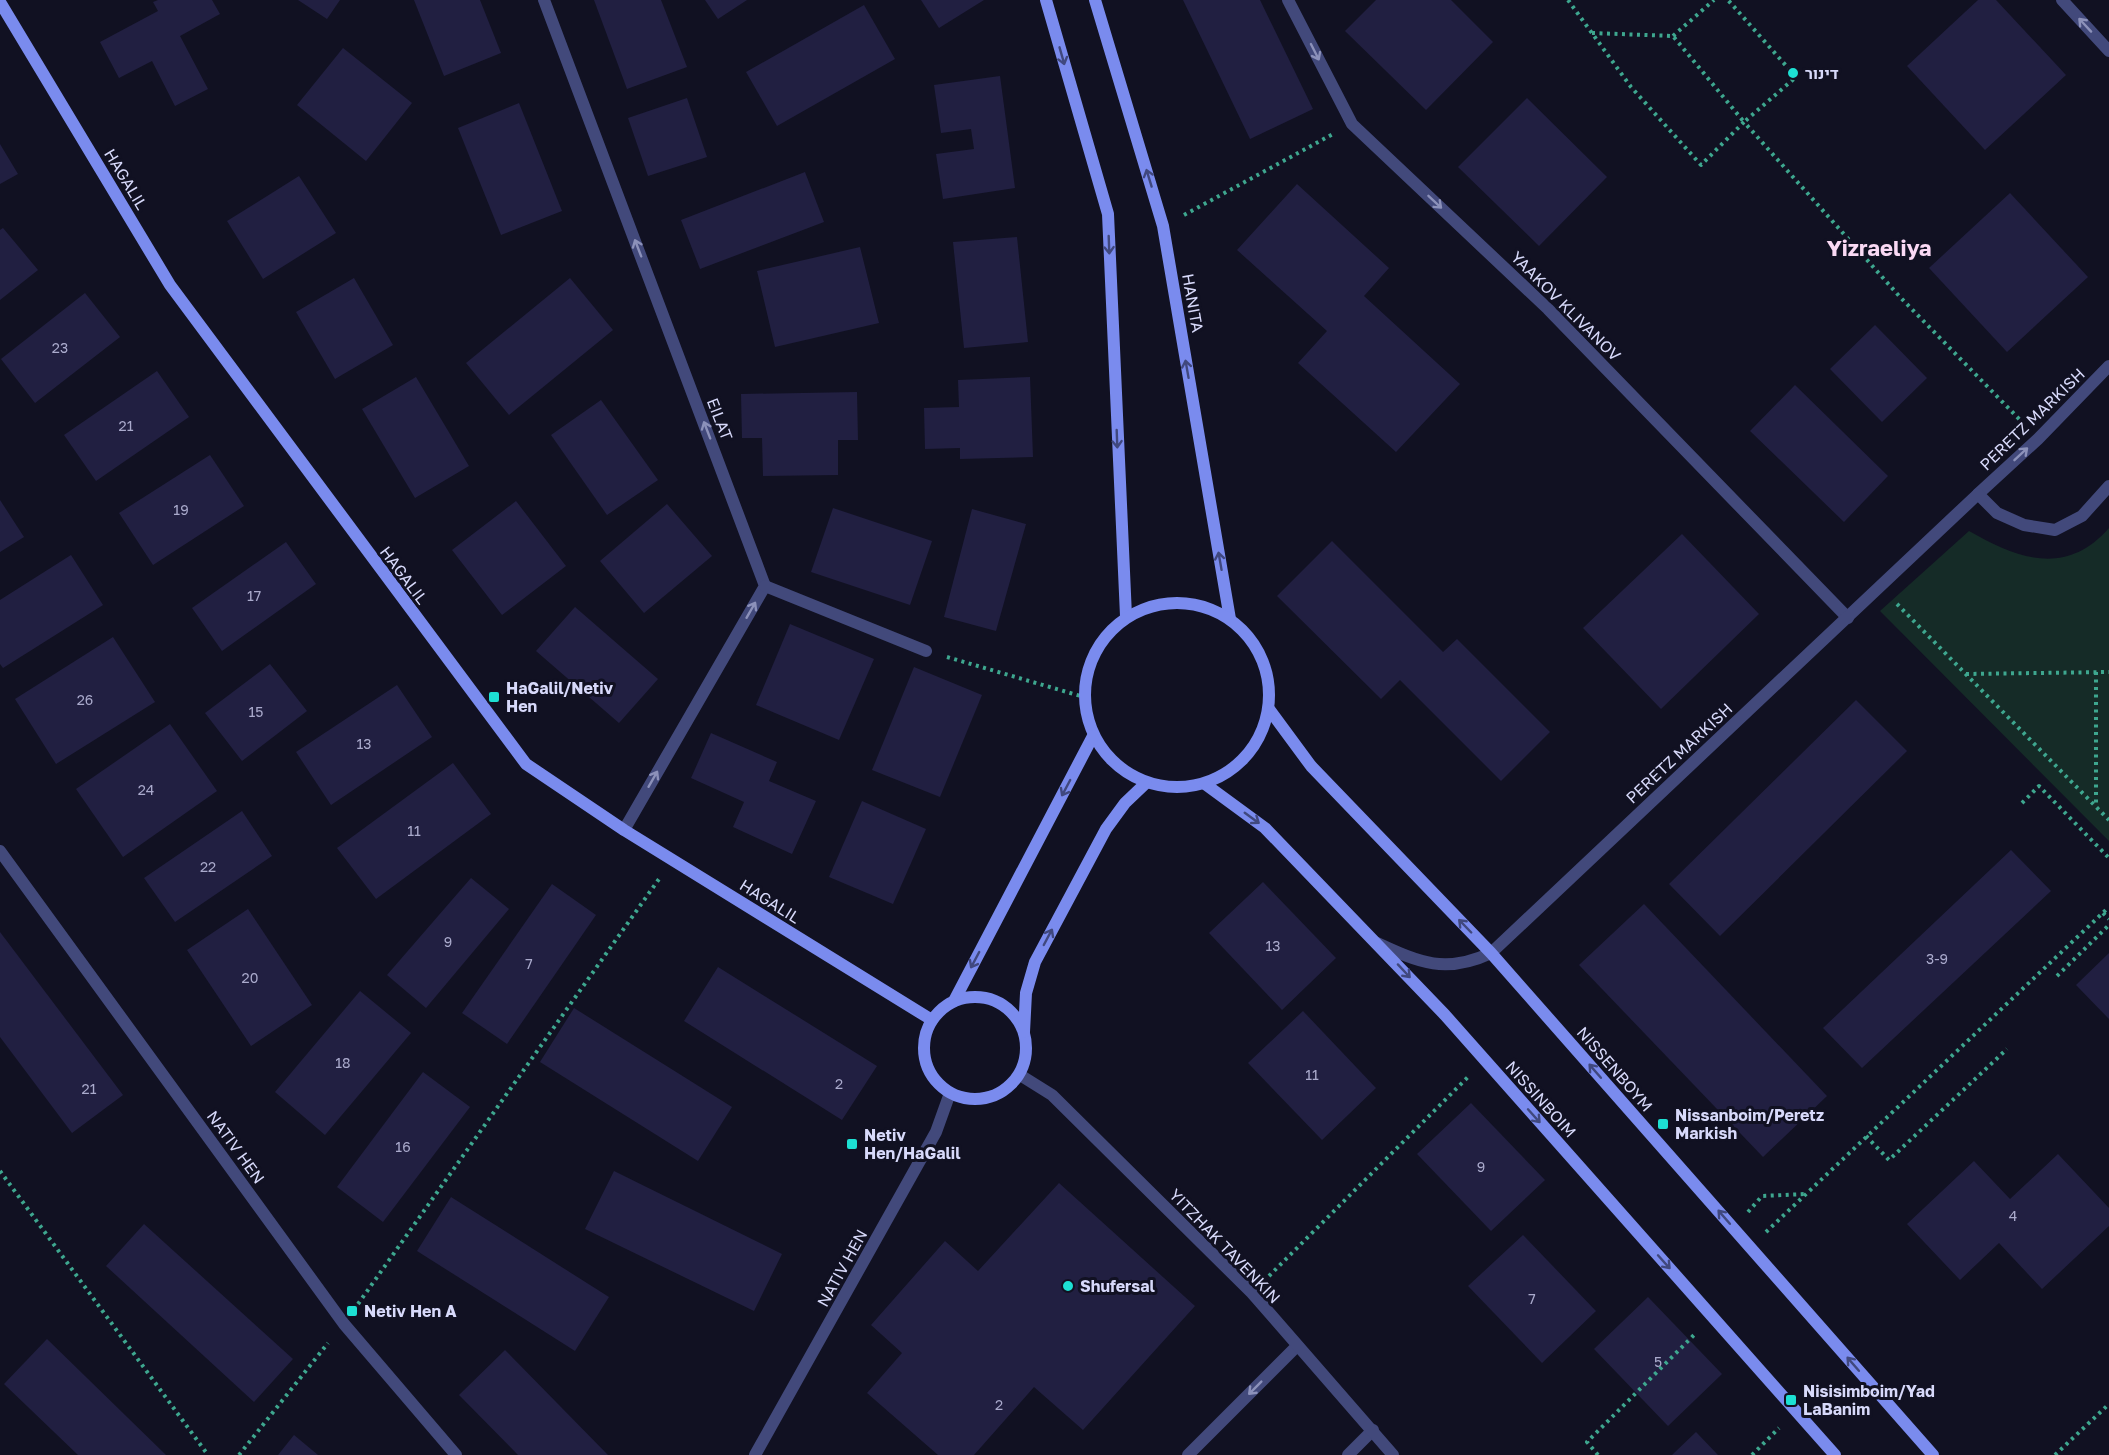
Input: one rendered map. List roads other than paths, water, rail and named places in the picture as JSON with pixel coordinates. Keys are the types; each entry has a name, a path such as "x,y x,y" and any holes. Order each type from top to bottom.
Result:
{"street":[{"name":"EILAT","path":"544,0 765,586"},
{"path":"1046,0 1108,214 1126,616"},
{"name":"HANITA","path":"1095,0 1163,226 1230,619"},
{"name":"YAAKOV KLIVANOV","path":"1288,0 1352,124 1548,309 1848,618"},
{"path":"2061,0 2109,51"},
{"name":"HAGALIL","path":"0,2 170,285 526,764 673,861 932,1020"},
{"name":"PERETZ MARKISH","path":"1377,943 1425,963 1451,966 1491,954 2038,439 2109,366"},
{"name":"PERETZ MARKISH","path":"1978,494 1997,513 2024,525 2055,530 2082,516 2109,486"},
{"path":"624,830 765,586 926,651"},
{"path":"1179,602 1206,607 1230,619 1248,636 1262,658 1269,683 1269,709 1262,733 1248,756 1228,773 1204,784 1176,788 1146,783 1125,772 1113,762 1093,736 1086,717 1084,697 1089,665 1104,637 1126,616 1153,605 1179,602"},
{"name":"NISSENBOYM","path":"1269,709 1311,766 1491,954 1933,1455"},
{"path":"954,1001 1093,736"},
{"path":"1024,1033 1016,1018 1003,1006 988,999 971,997 954,1001 941,1008 932,1020 923,1048 925,1064 933,1078 950,1093 972,1099 988,1097 1002,1091 1020,1075 1026,1050 1024,1033 1026,993 1035,962 1106,829 1125,803 1146,783"},
{"name":"NISSINBOIM","path":"1204,784 1265,828 1377,943 1485,1060 1835,1455"},
{"name":"NATIV HEN","path":"0,851 344,1324 456,1455"},
{"name":"YITZHAK TAVENKIN","path":"1020,1075 1052,1095 1251,1293 1393,1455"},
{"name":"NATIV HEN","path":"755,1455 936,1132 950,1093"},
{"path":"1188,1455 1296,1347"},
{"path":"1348,1455 1373,1430"}],"place":[{"name":"דינור","path":"1793,73"},
{"name":"HaGalil/Netiv Hen","path":"494,697"},
{"name":"Nissanboim/Peretz Markish","path":"1663,1124"},
{"name":"Netiv Hen/HaGalil","path":"852,1144"},
{"name":"Shufersal","path":"1068,1286"},
{"name":"Netiv Hen A","path":"352,1311"},
{"name":"Nisisimboim/Yad LaBanim","path":"1791,1400"}],"district":[{"name":"Yizraeliya","path":"1879,248"}]}
